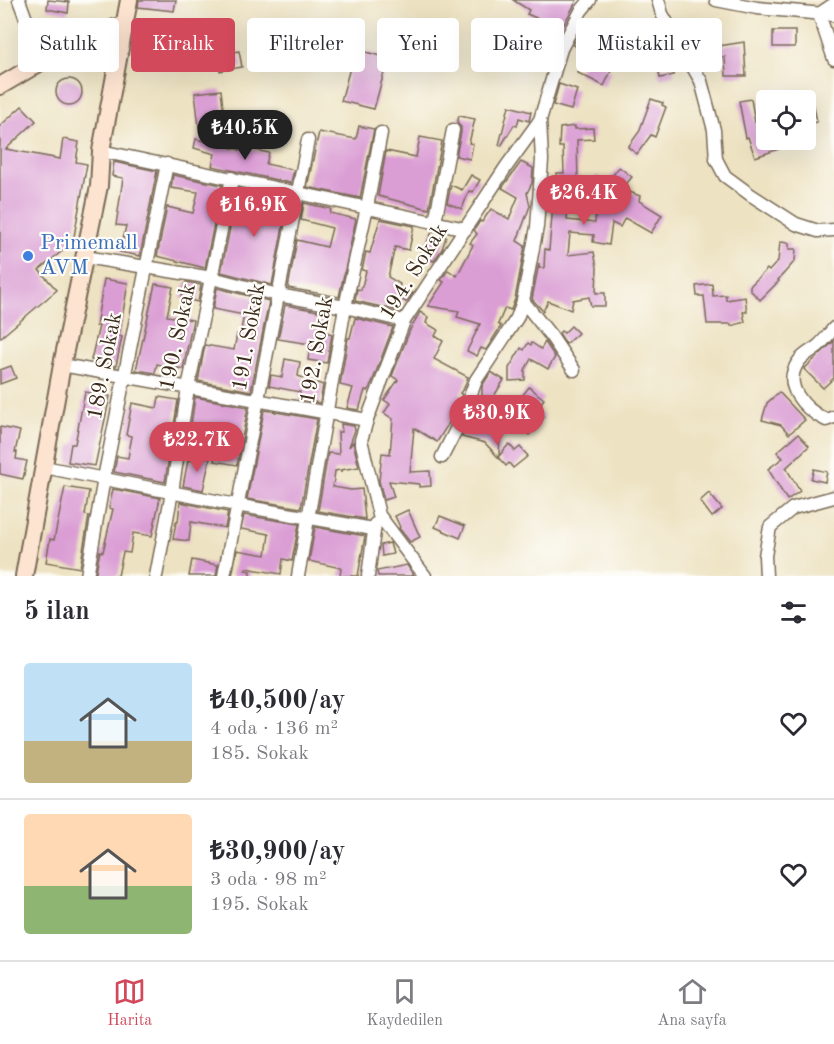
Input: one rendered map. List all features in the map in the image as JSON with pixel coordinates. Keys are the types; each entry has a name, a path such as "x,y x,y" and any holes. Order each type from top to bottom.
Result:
{"street":[{"path":"20,0 26,18"},
{"path":"24,576 99,186 101,151 129,0"},
{"name":"194. Sokak","path":"425,576 379,516 361,441 367,420 404,321 506,166 540,120 561,49 581,11 590,0"},
{"path":"658,0 662,14 701,81 714,130 716,159 725,176 796,224 818,231 834,230"},
{"path":"716,0 757,8 834,15"},
{"path":"819,14 834,4"},
{"path":"819,14 834,59"},
{"path":"119,26 124,24"},
{"path":"0,86 24,72"},
{"path":"442,457 463,416 476,380 517,318 523,301 537,227 542,160 540,120"},
{"path":"435,222 453,130"},
{"name":"192. Sokak","path":"298,576 345,307 368,207 381,133"},
{"name":"191. Sokak","path":"224,576 308,140"},
{"path":"101,151 466,229"},
{"name":"189. Sokak","path":"87,576 104,478 167,164"},
{"name":"190. Sokak","path":"156,576 188,388 232,178"},
{"path":"85,257 212,278 278,295 404,321"},
{"path":"523,301 574,370"},
{"path":"834,328 819,345 800,359 792,374 794,391 814,414 826,420 834,417"},
{"path":"63,365 367,420"},
{"path":"463,416 485,426"},
{"path":"44,467 373,529"},
{"path":"766,576 765,556 770,527 793,508 834,497"},
{"path":"368,576 373,529 379,516"}],"building":[{"path":"48,0 69,2 68,13 47,9"},
{"path":"139,0 176,0 174,11 138,7"},
{"path":"513,0 577,0 564,24 564,18 536,18 527,14 529,10"},
{"path":"773,31 795,31 795,47 773,47"},
{"path":"744,42 746,76 726,76 722,46"},
{"path":"239,51 242,67 235,68 235,52"},
{"path":"365,52 377,55 377,72 384,72 374,109 341,101 349,72 365,72"},
{"path":"578,72 611,72 604,86"},
{"path":"659,72 674,72 674,75 660,78"},
{"path":"69,79 78,83 82,92 78,101 69,105 60,101 56,92 60,83"},
{"path":"559,84 577,90 571,110 553,105"},
{"path":"221,90 225,124 199,127 195,93"},
{"path":"651,99 663,103 662,105 666,107 655,137 651,135 637,154 628,147 639,132"},
{"path":"751,99 756,122 756,150 776,150 755,157 748,137 746,138 739,101"},
{"name":"Primemall AVM","path":"22,106 36,121 6,149 60,159 63,139 79,142 76,162 87,164 73,242 39,270 57,290 0,338 0,126"},
{"path":"509,106 531,112 529,121 519,118 517,126 514,125 501,146 499,145"},
{"path":"459,116 475,119 469,143 473,144 470,159 456,156 461,132 461,127 457,123"},
{"path":"359,126 374,129 360,198 307,187 319,132 356,139"},
{"path":"575,126 575,129 593,128 594,139 577,140 578,181 592,184 597,176 607,183 619,167 632,177 622,189 640,196 639,201 662,215 651,233 625,218 620,227 612,223 609,245 593,242 594,235 570,233 568,255 594,252 597,267 596,293 605,293 605,306 591,306 589,297 573,300 571,310 548,301 543,311 532,299 539,263 539,268 544,268 545,249 549,250 553,205 548,205 548,194 553,194 553,188 556,188 557,173 564,173 563,147 559,147 560,128","holes":["568,198 597,203 595,223 567,220"]},
{"path":"420,137 442,141 429,209 378,196 386,151 416,157"},
{"path":"196,139 240,150 241,147 269,153 266,164 294,170 291,183 212,166 215,154 194,148"},
{"path":"114,162 157,171 140,256 120,252 126,226 116,225 123,178 112,176"},
{"path":"521,162 533,168 532,183 527,193 530,206 517,241 525,246 515,299 511,310 505,308 498,324 501,326 486,350 481,348 477,356 467,351 480,324 457,317 459,311 428,306 444,282 441,280 448,270 457,276 473,245 470,243 477,234 474,230 491,209 509,219 518,197 502,188"},
{"path":"173,175 222,185 205,268 157,256 167,207 193,213 198,192 171,188"},
{"path":"471,175 480,180 473,192 469,191 462,209 447,203 451,185 462,190"},
{"path":"238,189 256,193 255,199 287,205 272,285 221,272"},
{"path":"304,203 331,209 330,213 356,219 339,297 288,288 297,240 327,247 332,228 301,220"},
{"path":"380,219 414,226 409,250 395,247 388,277 400,284 399,288 413,293 406,302 399,298 395,310 355,301 357,289 361,290 366,271 362,270 366,252 370,253"},
{"path":"433,230 446,237 434,261 423,257 425,254 422,253"},
{"path":"780,242 789,243 789,249 796,249 795,261 760,300 750,290 750,286 778,261"},
{"path":"104,279 128,283 116,366 91,360 99,326 96,326"},
{"path":"186,282 201,285 198,302 181,298"},
{"path":"155,284 173,287 167,316 193,320 183,369 157,364 155,373 136,370"},
{"path":"712,284 713,296 726,295 726,300 745,297 747,312 743,312 745,322 731,326 731,324 707,324 704,296 697,296 696,286"},
{"path":"217,288 269,301 251,391 198,381 205,345 234,350 237,334 240,335 244,315 213,309"},
{"path":"285,305 329,313 326,332 332,334 327,363 308,360 310,344 278,339"},
{"path":"420,312 428,317 426,323 438,330 435,336 443,341 434,359 468,377 460,393 462,395 455,413 437,442 414,428 410,472 430,471 431,486 419,487 419,484 389,481 394,497 384,500 379,481 382,453 390,454 393,419 384,413 390,404 384,400 398,380 392,376 410,330"},
{"path":"355,318 393,327 373,380 368,391 365,390 359,410 347,408 353,388 340,385 348,338 350,338"},
{"path":"571,326 578,333 566,344 559,333 561,331 564,333"},
{"path":"834,341 834,378 823,388 804,369"},
{"path":"545,342 555,357 548,369 531,359 525,370 525,380 509,381 509,368 521,348 524,350 528,343 531,345 532,343 541,349"},
{"path":"285,359 300,362 298,376 323,385 320,403 299,399 300,392 269,386 271,375 282,377"},
{"path":"11,366 16,378 0,384 0,370"},
{"path":"491,372 504,380 489,404 482,398 482,386"},
{"path":"529,387 544,399 535,410 544,417 529,435 521,429 523,425 508,414"},
{"path":"85,392 110,396 95,466 68,462 71,444 75,444"},
{"path":"779,392 805,420 789,434 781,425 762,420 767,403"},
{"path":"159,397 178,400 165,482 114,472 117,456 128,458 132,436 126,435 132,403 157,408"},
{"path":"195,397 248,407 237,465 214,461 218,437 193,432 194,425 191,425"},
{"path":"264,410 317,419 301,508 247,499"},
{"path":"341,424 354,426 355,430 349,447 353,442 359,467 341,470 341,472 340,470 335,471 333,487 362,489 365,519 318,511 328,453 339,454 338,432 342,432"},
{"path":"0,427 20,431 15,452 17,452 16,459 27,461 23,479 0,474"},
{"path":"467,427 485,434 493,428 500,435 499,456 509,444 515,451 520,447 528,456 513,468 509,463 506,466 485,443 462,437"},
{"path":"798,434 809,446 786,468 800,491 787,500 768,469 783,458 777,452"},
{"path":"195,455 210,458 203,490 183,486 188,460 194,461"},
{"path":"814,469 827,472 825,482 811,479"},
{"path":"65,487 89,491 85,515 89,516 80,568 46,562 50,539 54,540"},
{"path":"113,489 160,498 152,536 133,533 130,553 123,552 118,576 95,576 113,509 109,508"},
{"path":"709,493 722,509 712,517 700,501"},
{"path":"180,502 228,512 225,528 191,522 189,541 173,539"},
{"path":"408,510 420,537 410,542 399,528 395,516"},
{"path":"244,515 299,524 292,561 283,559 281,574 246,568 245,570 250,571 250,576 232,576 237,550 266,555 269,534 241,529"},
{"path":"440,516 465,526 460,538 435,527"},
{"path":"315,527 365,536 358,576 340,576 341,568 309,561"},
{"path":"390,543 393,554 382,556 381,545"},
{"path":"192,560 218,565 216,576 189,576"},
{"path":"407,565 414,576 378,576 377,571"}],"place":[{"name":"Primemall AVM","path":"28,256"}]}
